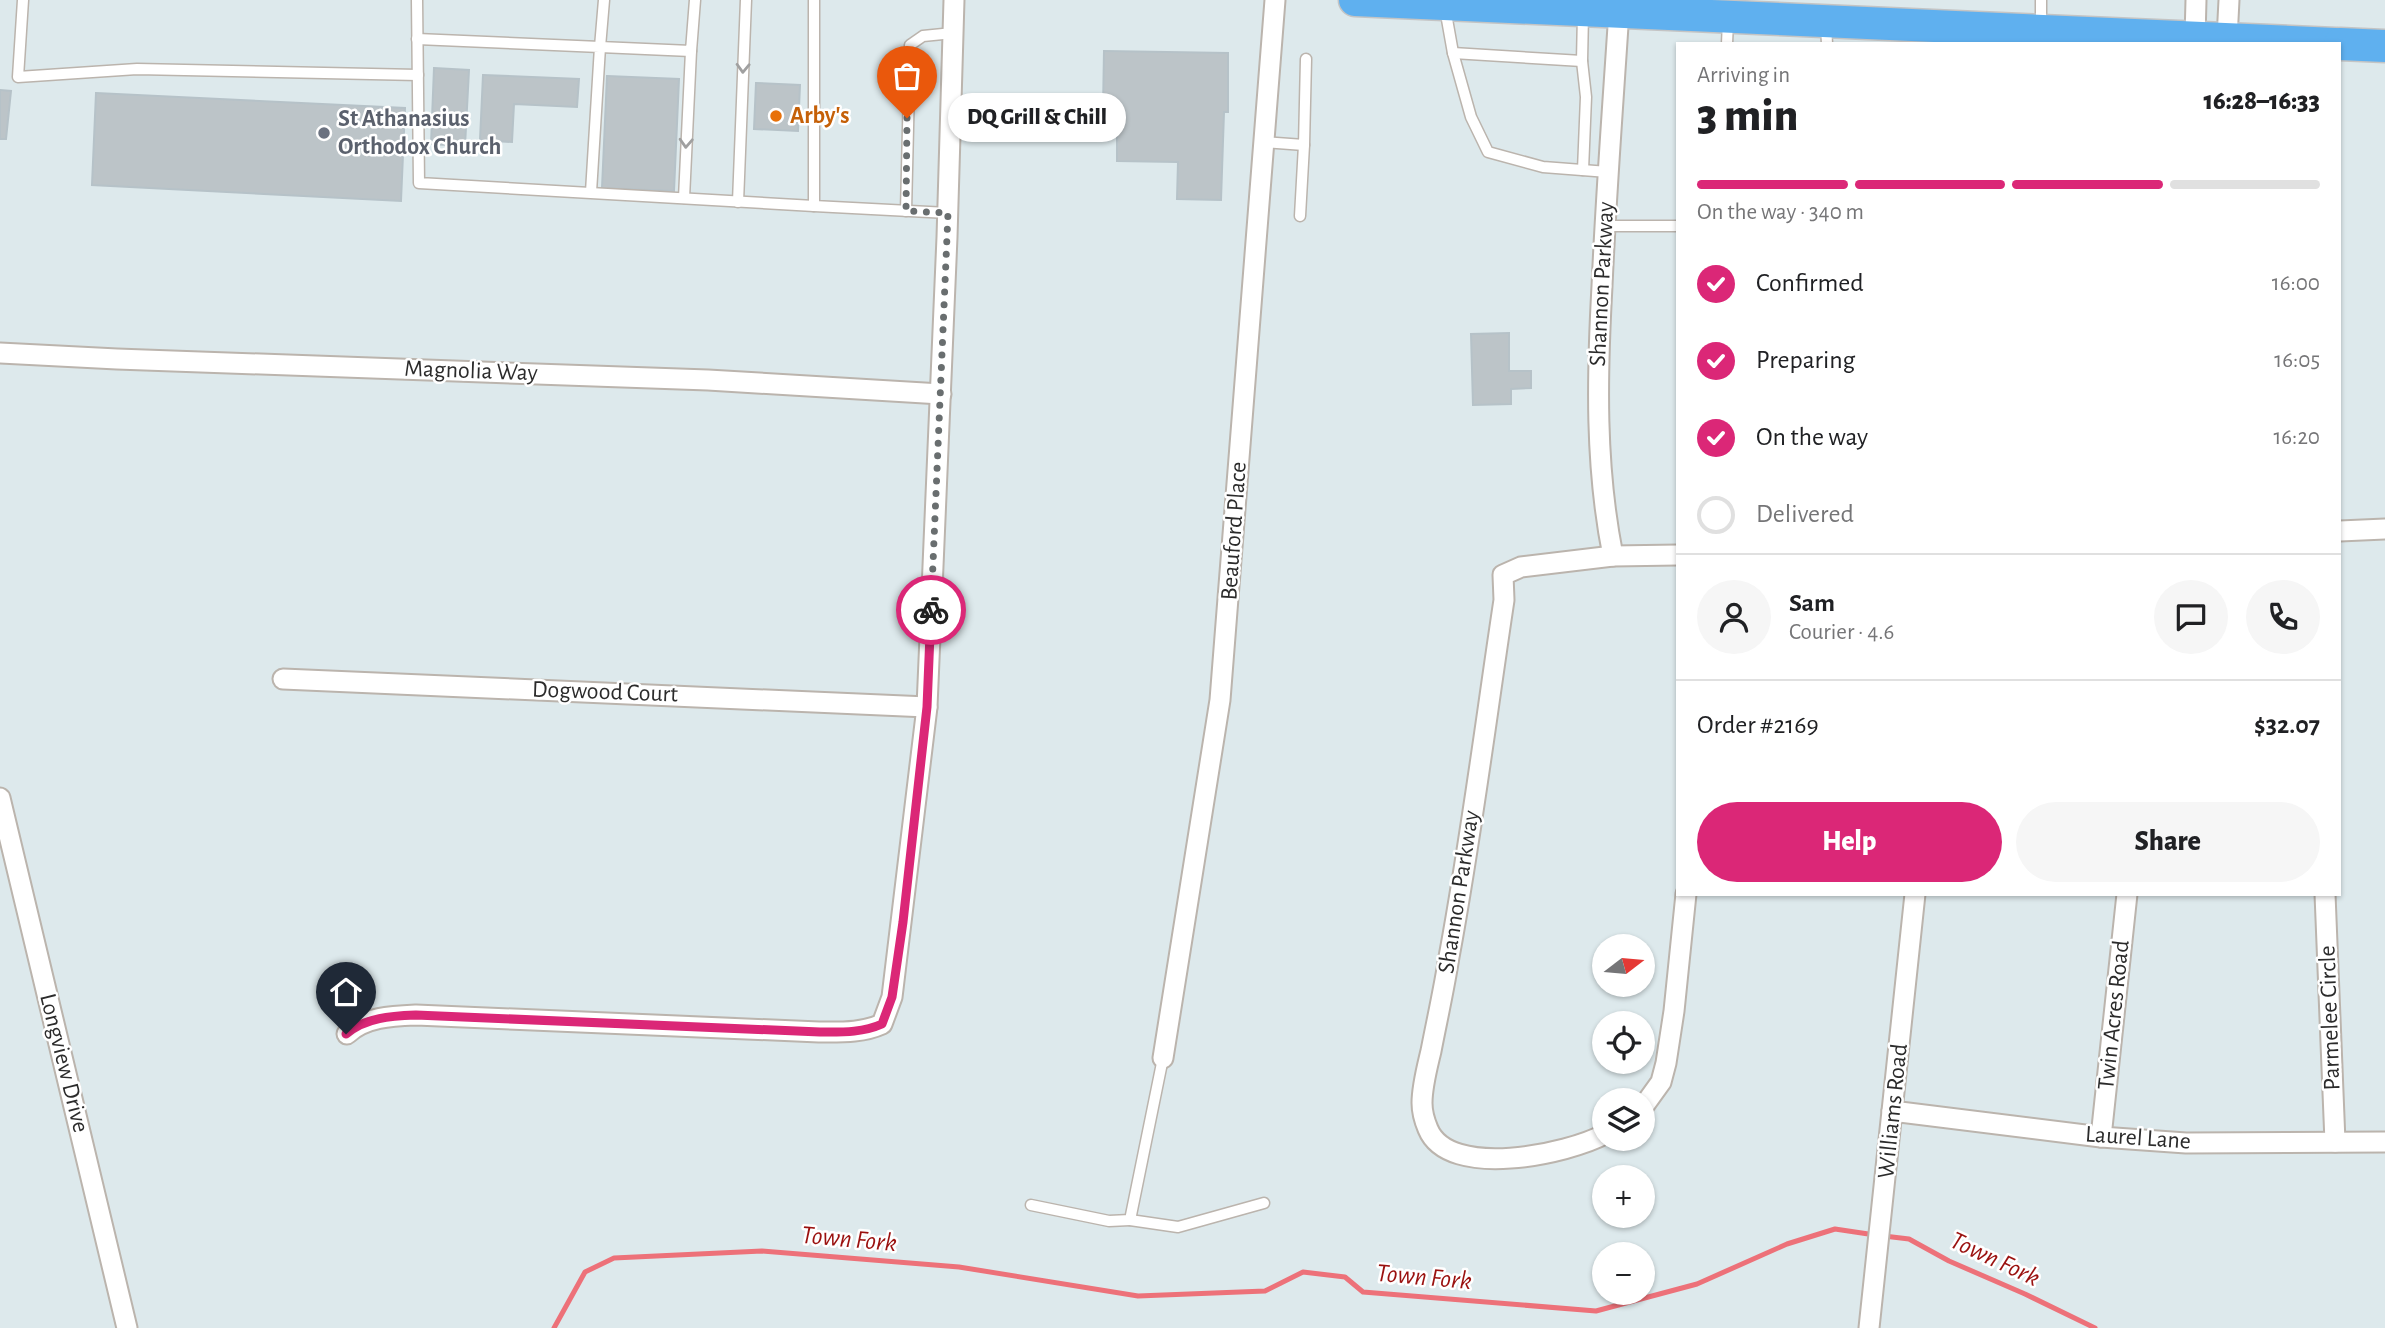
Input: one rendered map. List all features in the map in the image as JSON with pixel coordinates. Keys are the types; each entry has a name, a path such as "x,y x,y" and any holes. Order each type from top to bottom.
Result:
{"main road":[{"path":"1355,0 1444,5 1490,3 1583,9 1625,7 1728,30 1787,14 1826,32 1950,36 2041,32 2155,40 2195,38 2264,42"},
{"path":"2341,44 2385,46"}],"street":[{"path":"346,1034 380,1018 416,1015 820,1032 854,1032 882,1024 892,997 927,707 948,213 954,0"},
{"name":"Beauford Place","path":"1163,1058 1220,700 1275,0"},
{"path":"2195,38 2196,0"},
{"path":"2227,41 2229,0"},
{"name":"Shannon Parkway","path":"1613,556 1604,502 1597,416 1604,226 1625,7"},
{"name":"Magnolia Way","path":"0,353 708,380 941,394"},
{"path":"2341,531 2385,529"},
{"name":"Shannon Parkway","path":"1592,1139 1552,1152 1493,1159 1459,1156 1435,1141 1422,1105 1450,956 1504,600 1503,575 1521,567 1613,556 1676,555"},
{"name":"Dogwood Court","path":"283,679 927,707"},
{"name":"Longview Drive","path":"0,798 127,1328"},
{"path":"1655,1090 1661,1082 1666,1063 1686,896"},
{"name":"Williams Road","path":"1869,1328 1915,896"},
{"name":"Twin Acres Road","path":"2101,1137 2127,896"},
{"name":"Parmelee Circle","path":"2325,896 2335,1142"},
{"name":"Laurel Lane","path":"1892,1111 2101,1137 2186,1143 2385,1142"}],"lane":[{"path":"23,0 18,77 137,69 418,75"},
{"path":"417,0 419,183 948,213"},
{"path":"591,192 604,0"},
{"path":"684,198 695,0"},
{"path":"738,202 746,0"},
{"path":"814,0 814,206"},
{"path":"2041,32 2042,0"},
{"path":"1444,5 1471,117 1488,152 1543,167 1608,172"},
{"path":"1583,9 1582,61 1586,97 1583,170"},
{"path":"906,211 910,45 923,36 953,33"},
{"path":"418,39 691,51"},
{"path":"1454,53 1582,61"},
{"path":"1300,216 1306,59"},
{"path":"1264,142 1304,145"},
{"path":"1604,226 1676,226"},
{"path":"1130,1220 1163,1058"},
{"path":"1031,1205 1109,1221 1130,1220 1178,1227 1264,1203"}],"building":[{"path":"1104,51 1228,53 1228,112 1224,112 1221,200 1177,199 1178,162 1117,161 1117,110 1103,109"},
{"path":"434,68 469,70 465,146 431,144"},
{"path":"483,75 579,79 577,107 514,104 512,142 480,140"},
{"path":"607,76 679,79 674,191 602,188"},
{"path":"756,83 800,85 798,131 754,129"},
{"path":"0,90 11,91 6,139 0,139"},
{"path":"96,93 405,108 401,201 92,185"},
{"path":"1509,333 1509,371 1531,371 1531,388 1511,389 1511,404 1473,405 1471,334"}],"waterway":[{"name":"Town Fork","path":"554,1328 585,1272 614,1258 762,1251 959,1267 1138,1296 1265,1291 1303,1272 1345,1277 1363,1292 1596,1311 1697,1284 1787,1244 1835,1229 1875,1235"},
{"name":"Town Fork","path":"1884,1236 1909,1239 1949,1261 2095,1328"}],"way so far":[{"path":"907,118 906,211 948,213 931,610"}],"place":[{"name":"Arby's","path":"776,116"},
{"name":"DQ Grill & Chill","path":"907,118"},
{"name":"St Athanasius Orthodox Church","path":"324,133"}],"route":[{"path":"346,1034 380,1018 416,1015 820,1032 854,1032 882,1024 892,997 903,922 927,707 931,610"}]}
